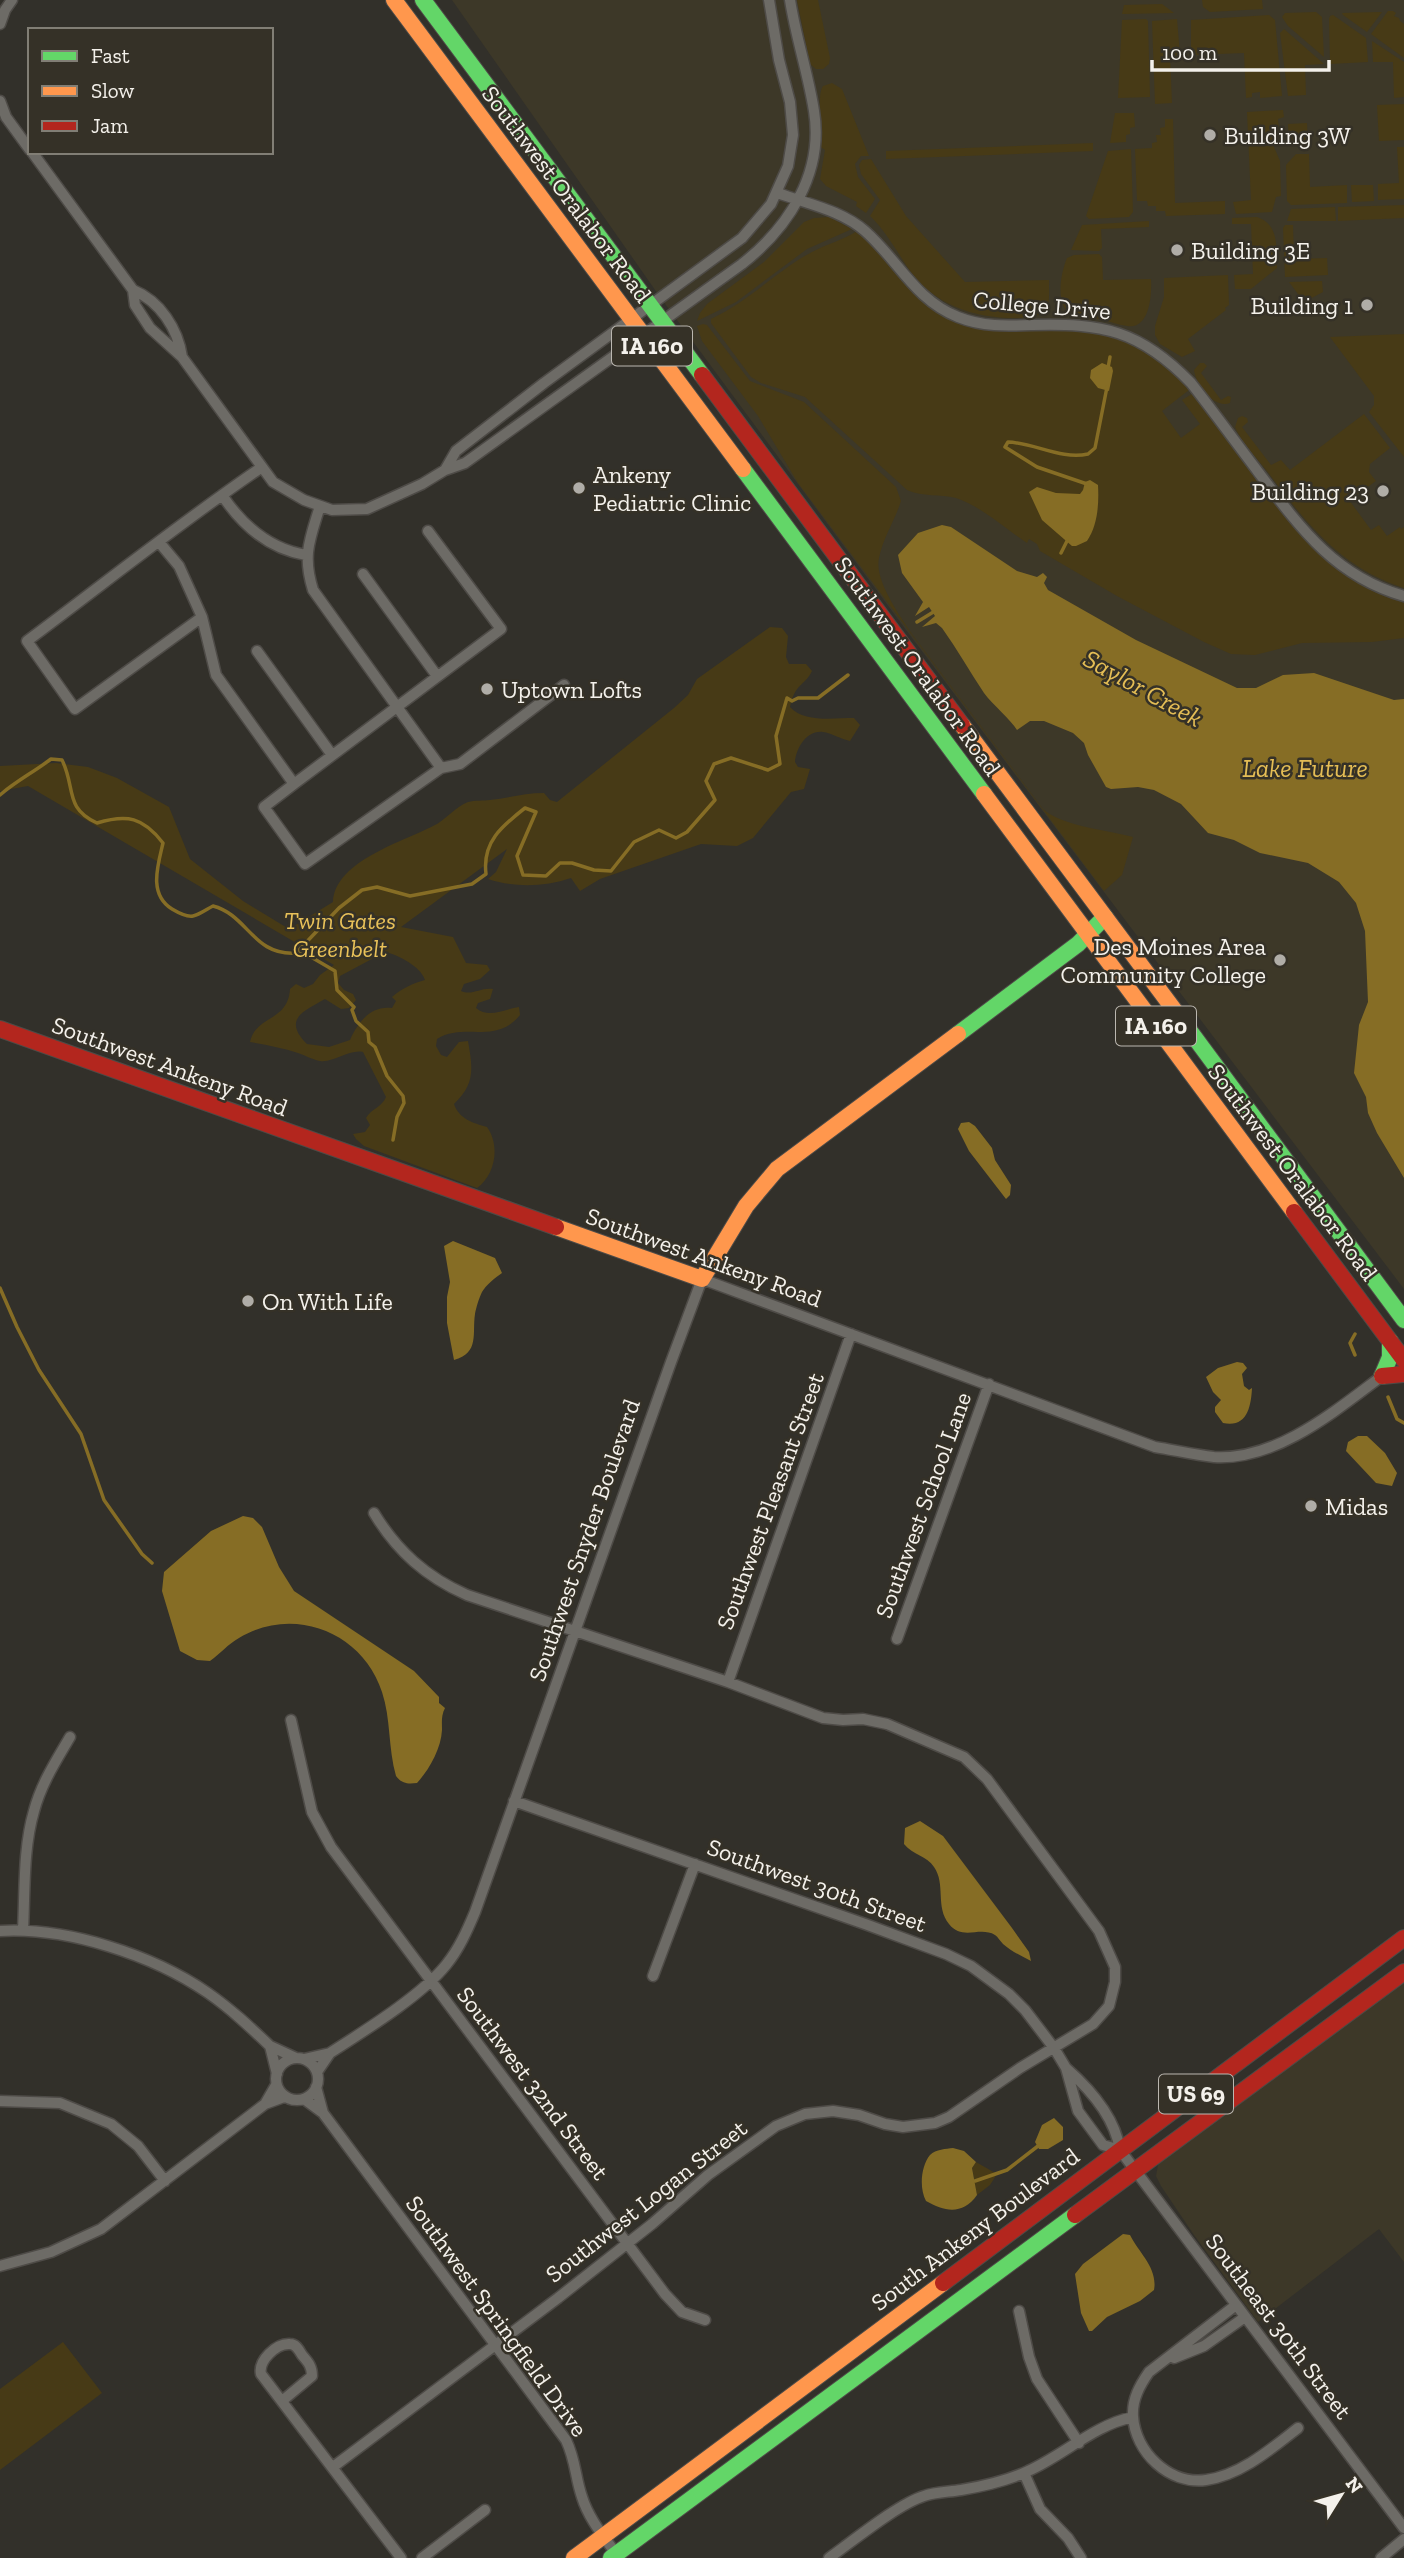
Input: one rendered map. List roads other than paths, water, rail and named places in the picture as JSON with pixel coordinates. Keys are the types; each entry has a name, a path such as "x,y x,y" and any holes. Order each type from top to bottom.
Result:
{"main road":[{"name":"Southwest Oralabor Road","path":"394,0 1404,1360"},
{"name":"Southwest Oralabor Road","path":"423,0 1404,1320"},
{"name":"Southwest Snyder Boulevard","path":"702,1279 747,1206 777,1168 917,1063 969,1012 1105,917"},
{"name":"Southwest Ankeny Road","path":"0,1029 702,1279"},
{"path":"1382,1376 1390,1357 1390,1341"},
{"path":"1382,1376 1404,1374"},
{"name":"South Ankeny Boulevard","path":"574,2558 1404,1938"},
{"name":"South Ankeny Boulevard","path":"616,2557 1135,2169 1404,1972"}],"street":[{"path":"0,24 12,0"},
{"path":"445,470 456,452 649,304 742,237 765,213 778,193 788,166 793,135 790,102 779,60 769,0"},
{"path":"33,154 133,290 135,305 150,328 182,357 273,482 304,500 332,510 367,509 422,484 445,470 465,463 663,323 763,247 782,227 806,182 814,150 815,114 790,0"},
{"path":"0,101 6,117 28,147"},
{"name":"College Drive","path":"778,193 850,219 866,232 918,291 957,317 993,326 1095,327 1125,335 1152,349 1191,383 1311,540 1349,571 1378,587 1404,596"},
{"path":"133,290 145,295 176,331 182,357"},
{"path":"202,617 75,709 27,641 262,467"},
{"path":"222,495 236,515 262,539 293,553 306,555"},
{"path":"320,506 306,555 313,590 441,768"},
{"path":"428,531 501,629 264,807 305,864 441,768 460,764 564,685"},
{"path":"159,542 178,566 202,617 216,675 294,784"},
{"path":"363,575 438,676"},
{"path":"257,652 332,755"},
{"name":"Southwest Ankeny Road","path":"702,1279 1154,1447 1214,1457 1260,1450 1289,1439 1382,1376"},
{"name":"Southwest Snyder Boulevard","path":"300,2059 330,2053 366,2030 431,1980 446,1964 464,1937 702,1279"},
{"name":"Southwest Pleasant Street","path":"728,1682 851,1334"},
{"name":"Southwest School Lane","path":"897,1639 989,1384"},
{"name":"Southwest Logan Street","path":"333,2467 626,2244 708,2175 776,2126 805,2114 834,2111 903,2127 935,2123 949,2118 1020,2068 1093,2024 1103,2014 1112,1996 1115,1966 1099,1931 977,1767 957,1753 887,1724 863,1719 823,1718 728,1682 467,1595 424,1571 398,1546 374,1513"},
{"name":"Southwest 32nd Street","path":"291,1720 312,1812 321,1831 626,2244 682,2312 705,2320"},
{"path":"23,1930 28,1840 33,1812 41,1788 70,1737"},
{"name":"Southwest 30th Street","path":"514,1801 960,1961 1009,1994 1025,2010 1066,2068 1078,2111 1103,2145 1120,2150 1112,2121 1082,2083 1066,2068"},
{"path":"653,1976 695,1864"},
{"path":"0,1931 23,1930 102,1945 175,1974 228,2008 270,2046 310,2062 317,2072 316,2087 323,2113"},
{"path":"270,2046 276,2080 284,2097"},
{"name":"Southwest Snyder Boulevard","path":"317,2072 330,2053"},
{"path":"265,2104 284,2063 300,2059"},
{"path":"304,2099 316,2087"},
{"path":"0,2266 51,2252 101,2230 265,2104 284,2097 304,2099 323,2113"},
{"path":"0,2101 60,2103 111,2124 138,2146 165,2181"},
{"name":"Southwest Springfield Drive","path":"323,2113 566,2440 575,2458 582,2499 616,2557"},
{"name":"Southeast 30th Street","path":"1120,2150 1404,2528"},
{"path":"1236,2305 1149,2372 1139,2386 1133,2417 1140,2440 1158,2466 1179,2479 1203,2481 1231,2473 1266,2453 1298,2428"},
{"path":"1019,2311 1029,2357 1037,2379 1079,2443"},
{"path":"1165,2361 1204,2346 1245,2317"},
{"path":"282,2401 312,2376 310,2365 296,2346 290,2344 281,2345 262,2360 259,2366 261,2374 401,2558"},
{"path":"830,2558 900,2508 924,2496 995,2483 1024,2473 1116,2420 1133,2417"},
{"path":"1024,2473 1040,2509 1068,2538 1081,2558"},
{"path":"422,2558 485,2510"},
{"path":"1381,2558 1404,2539"}],"water":[{"path":"1102,363 1112,367 1113,371 1109,391 1098,388 1090,378 1091,370"},
{"path":"1090,480 1098,485 1096,521 1087,541 1072,546 1042,520 1029,492 1037,487 1056,493 1080,494 1085,482"},
{"name":"Lake Future","path":"942,525 951,527 1017,571 1037,577 1043,573 1047,577 1044,583 1048,590 1136,640 1237,688 1256,688 1283,675 1314,673 1394,700 1404,699 1404,1178 1377,1133 1368,1113 1366,1097 1354,1073 1359,1025 1368,1002 1365,931 1356,903 1339,882 1308,863 1260,853 1234,840 1208,833 1181,804 1154,790 1106,787 1084,743 1073,733 1044,721 1030,721 1017,730 984,693 942,628 936,623 922,627 935,616 929,607 915,616 923,602 902,573 898,555 918,533"},
{"path":"969,1122 992,1148 995,1160 1011,1185 1010,1195 1006,1199 969,1151 958,1129 961,1123"},
{"path":"453,1241 495,1258 502,1273 488,1284 481,1294 475,1314 473,1342 468,1353 454,1360 447,1323 450,1282 444,1246"},
{"path":"1237,1362 1243,1363 1247,1368 1242,1374 1244,1386 1249,1390 1252,1388 1249,1409 1238,1422 1223,1423 1215,1412 1215,1407 1221,1400 1213,1392 1206,1377 1218,1368"},
{"path":"1358,1436 1367,1436 1385,1453 1397,1473 1392,1486 1376,1483 1346,1451 1348,1442"},
{"path":"243,1516 253,1518 262,1527 279,1567 294,1591 414,1671 439,1697 439,1703 445,1708 437,1752 417,1783 405,1783 396,1776 382,1692 373,1671 343,1640 324,1630 281,1624 260,1628 239,1638 210,1661 197,1660 180,1651 162,1591 164,1572 211,1531"},
{"path":"920,1821 943,1836 1029,1952 1031,1961 1009,1949 995,1935 960,1932 949,1924 942,1910 938,1874 928,1860 904,1844 905,1828"},
{"path":"1054,2118 1063,2127 1063,2140 1048,2149 1039,2149 1035,2142 1042,2125"},
{"path":"953,2148 964,2151 976,2162 972,2168 977,2195 966,2206 953,2210 940,2208 926,2201 922,2184 923,2171 930,2155 938,2150"},
{"path":"1123,2234 1130,2235 1147,2261 1153,2275 1154,2290 1140,2301 1107,2317 1089,2331 1081,2313 1075,2274 1083,2264"}],"waterway":[{"path":"1108,368 1110,357"},
{"path":"1087,484 1037,467 1005,447 1008,442 1068,455 1088,454 1095,448 1107,387"},
{"path":"1061,553 1067,541"},
{"name":"Saylor Creek","path":"917,622 935,611"},
{"name":"Saylor Creek","path":"0,795 51,759 62,760 75,804 87,817 97,823 117,819 134,820 156,834 163,843 157,870 157,887 165,903 172,909 193,916 213,906 235,918 270,948 296,953 339,908 362,890 377,887 410,896 472,884 486,874 487,853 495,836 525,808 536,812 517,856 523,875 546,876 560,863 611,871 634,842 659,830 676,838 687,832 715,800 706,781 714,764 731,758 768,770 780,764 776,736 787,698 792,701 798,698 818,698 848,675"},
{"path":"299,950 335,971 337,990 354,1007 352,1010 356,1021 368,1032 369,1042 375,1047 387,1076 403,1096 404,1103 397,1117 393,1140"},
{"path":"0,1288 39,1370 81,1434 104,1500 142,1554 152,1563"},
{"path":"1355,1334 1350,1343 1355,1355"},
{"path":"1388,1397 1397,1419 1404,1423"},
{"path":"975,2181 1007,2170 1038,2146"}],"place":[{"name":"Building 3W","path":"1210,135"},
{"name":"Building 3E","path":"1177,250"},
{"name":"Building 1","path":"1367,305"},
{"name":"Ankeny Pediatric Clinic","path":"579,488"},
{"name":"Building 23","path":"1383,491"},
{"name":"Uptown Lofts","path":"487,689"},
{"name":"Des Moines Area Community College","path":"1280,960"},
{"name":"On With Life","path":"248,1301"},
{"name":"Midas","path":"1311,1506"}],"park label":[{"name":"Twin Gates Greenbelt","path":"340,934"}]}
